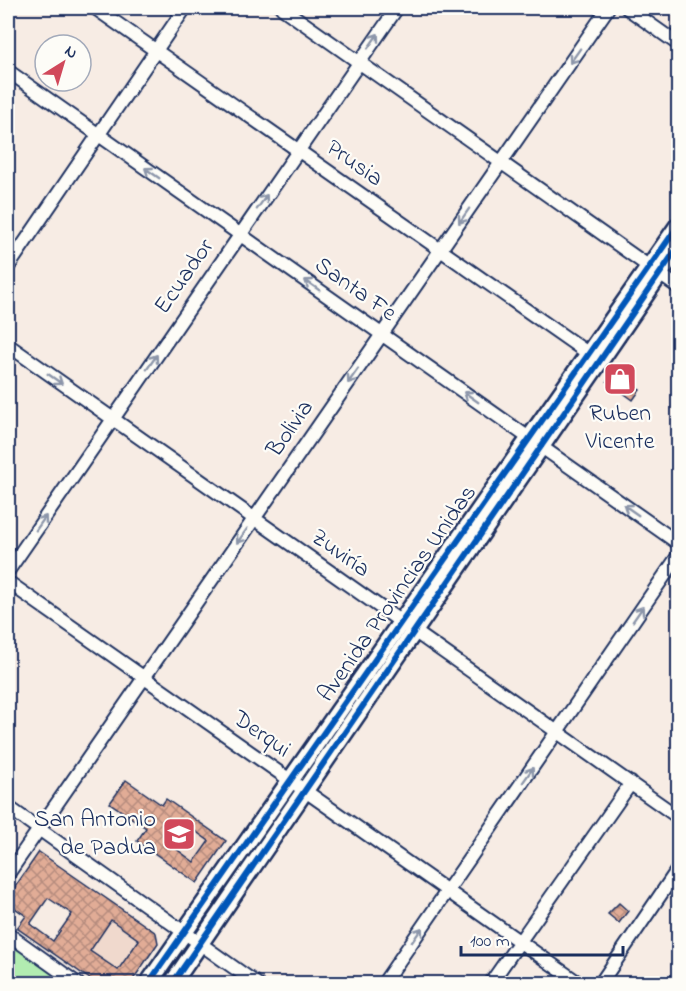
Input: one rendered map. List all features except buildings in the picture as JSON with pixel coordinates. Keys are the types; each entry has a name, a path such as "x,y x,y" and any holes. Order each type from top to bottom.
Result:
{"main road":[{"name":"Avenida Provincias Unidas","path":"172,984 304,792 408,627 655,270 678,226"},
{"name":"Avenida Provincias Unidas","path":"536,442 589,354 655,270 678,247"},
{"name":"Avenida Provincias Unidas","path":"148,984 290,781 408,627"}],"street":[{"name":"Prusia","path":"95,8 589,354"},
{"path":"8,267 185,8"},
{"path":"282,8 678,287"},
{"name":"Ecuador","path":"8,571 396,8"},
{"name":"Bolivia","path":"8,874 608,8"},
{"path":"627,8 678,44"},
{"name":"Santa Fe","path":"8,71 678,543"},
{"name":"Zuviría","path":"8,345 678,817"},
{"path":"383,984 678,556"},
{"name":"Derqui","path":"8,582 580,984"},
{"path":"490,984 631,783"},
{"path":"8,807 257,984"},
{"path":"600,984 678,869"},
{"path":"8,934 78,984"}],"shaded area":[{"name":"San Antonio de Padua","path":"166,799 226,841 197,883 137,841"},
{"path":"81,881 156,933 130,983 97,983 77,906 72,914 63,908"}],"green space":[{"path":"8,934 78,983 8,983"}],"cycle path":[{"path":"148,984 678,226"},
{"path":"172,984 678,247"}],"place":[{"name":"Ruben Vicente","path":"620,379"},
{"name":"San Antonio de Padua","path":"179,834"}]}
